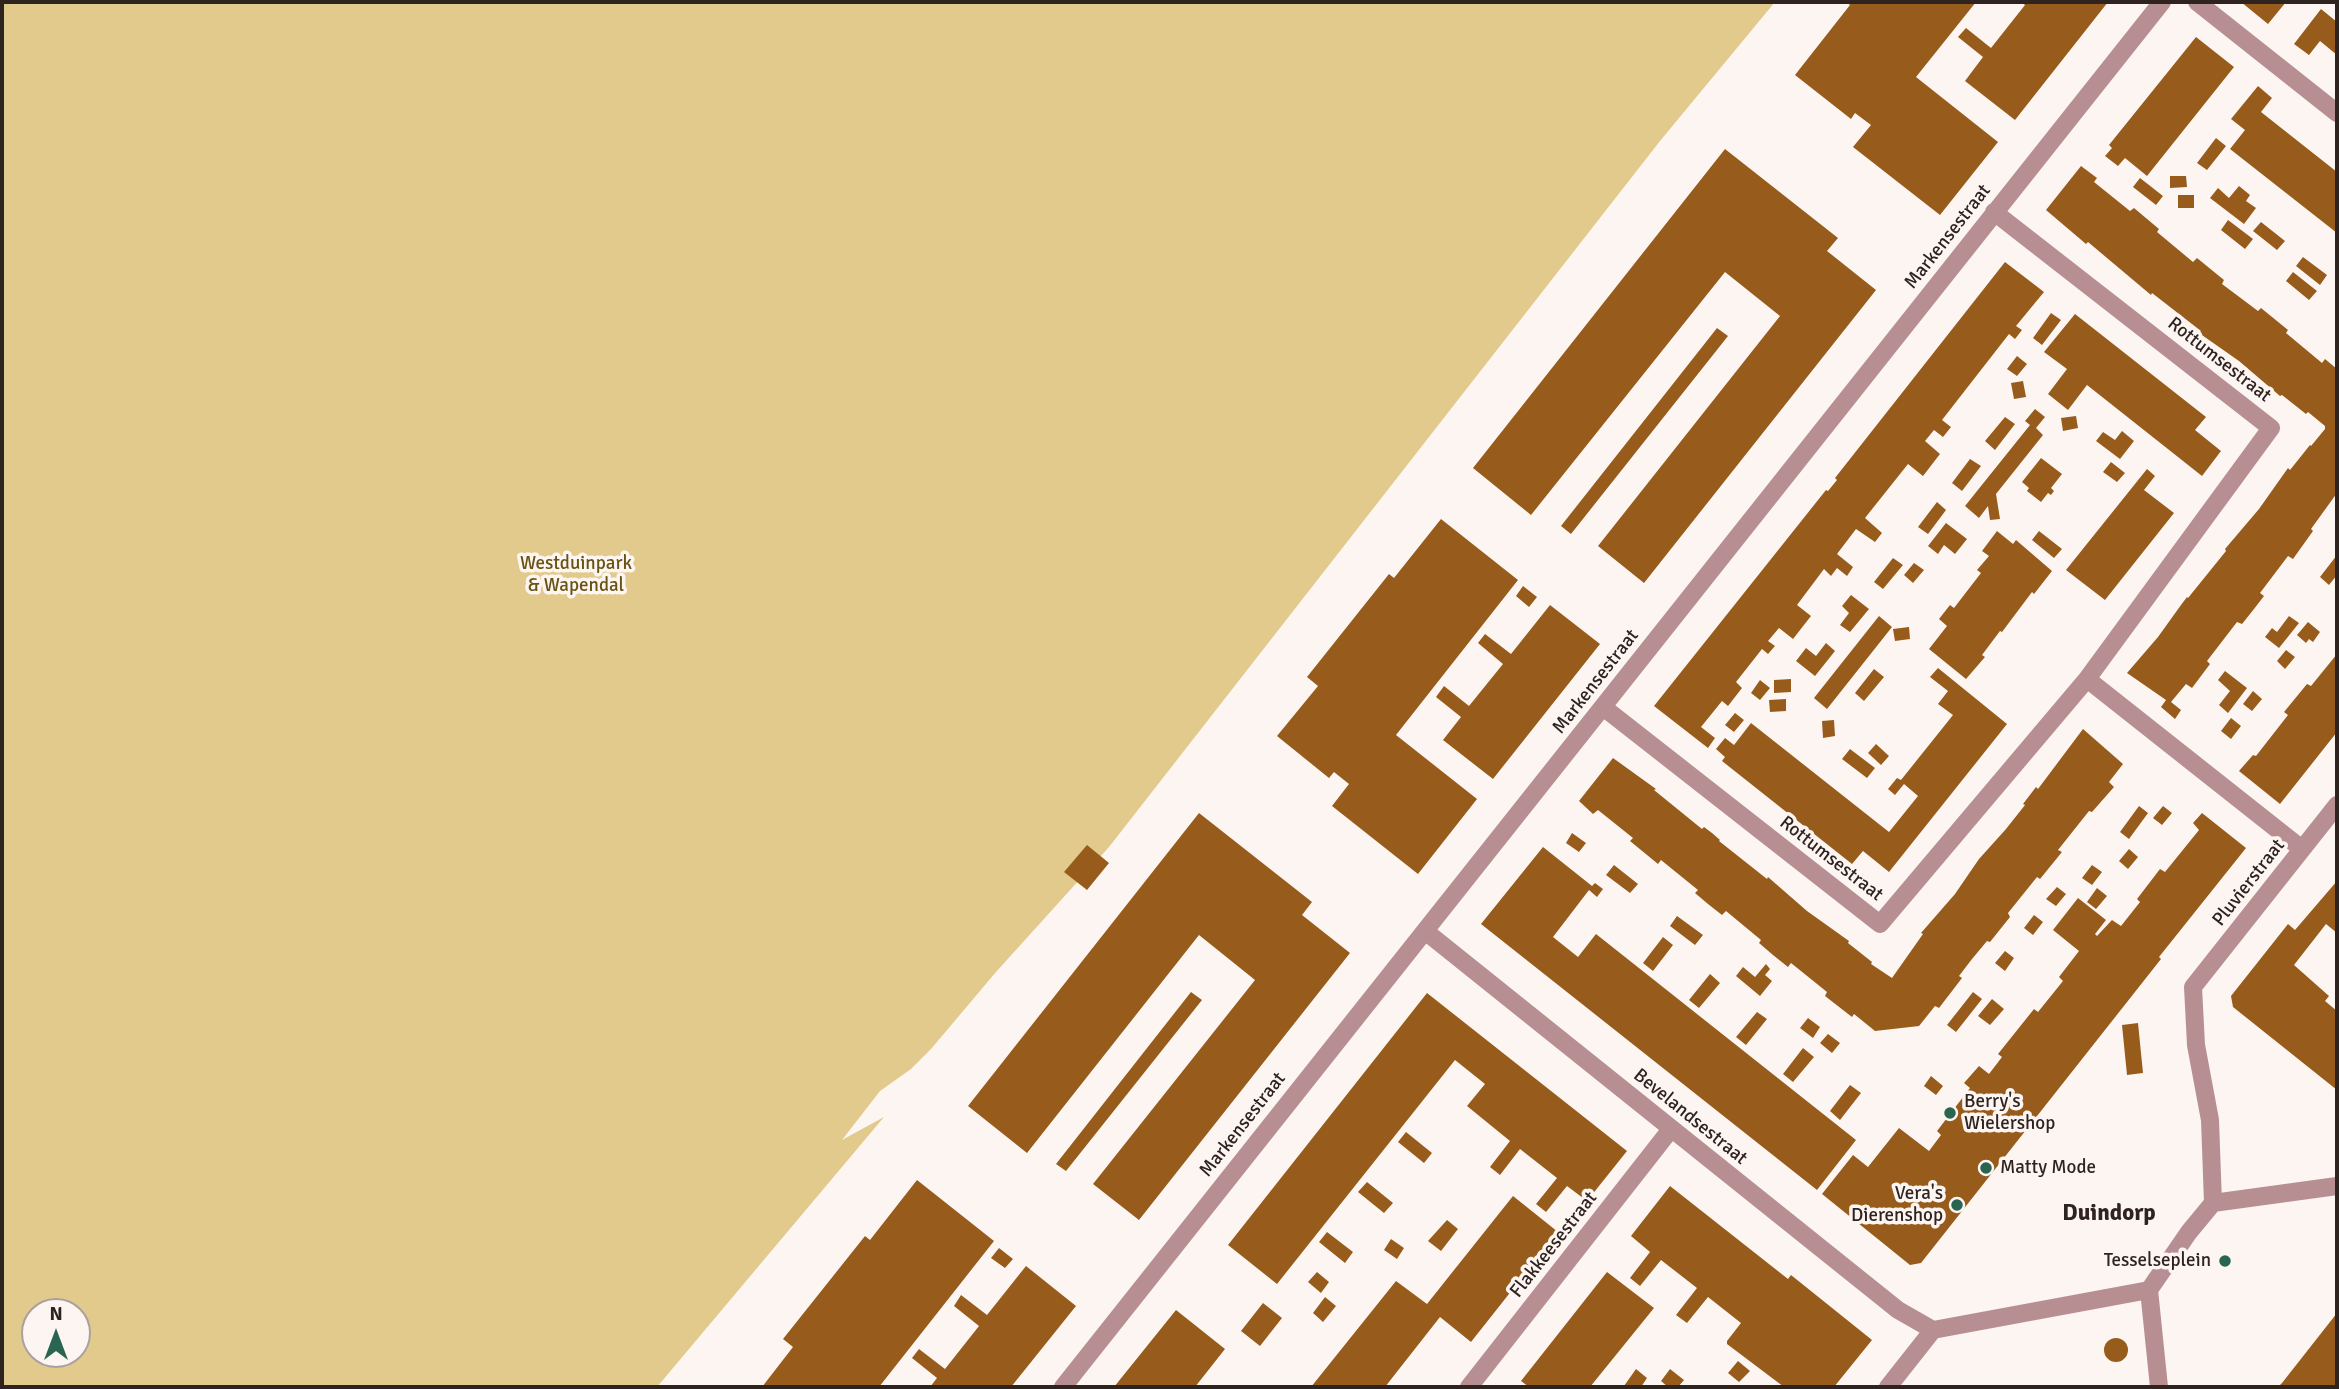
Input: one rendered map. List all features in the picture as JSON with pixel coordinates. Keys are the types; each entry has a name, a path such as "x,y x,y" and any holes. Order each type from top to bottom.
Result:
{"street":[{"name":"Markensestraat","path":"1063,1387 2162,2"},
{"path":"2197,2 2337,113"},
{"name":"Rottumsestraat","path":"1603,707 1880,924 2087,680 2271,428 1994,212"},
{"path":"2087,680 2302,849"},
{"name":"Pluvierstraat","path":"2213,1203 2210,1119 2196,1045 2193,987 2337,805"},
{"name":"Bevelandsestraat","path":"1425,931 1898,1310 1933,1330"},
{"name":"Flakkeesestraat","path":"1469,1387 1671,1129"},
{"path":"2159,1387 2149,1290 2189,1232 2213,1203 2337,1186"},
{"path":"1888,1387 1933,1330 2149,1290"}],"green space":[{"name":"Westduinpark & Wapendal","path":"2,2 1775,2 1660,141 1109,847 996,972 931,1049 911,1069 880,1091 842,1140 884,1117 657,1387 2,1387"}],"building":[{"path":"1846,2 1976,2 1916,77 1998,142 1940,215 1853,147 1871,125 1855,113 1851,119 1795,75 1850,5"},
{"path":"2021,2 2108,2 2015,120 1965,81 1983,57 1958,37 1966,28 1991,48 2025,5"},
{"path":"2241,2 2286,2 2268,24"},
{"path":"2321,9 2337,22 2337,55 2320,41 2309,55 2294,44"},
{"path":"2196,37 2234,67 2147,176 2125,158 2118,166 2105,156 2112,148 2109,145"},
{"path":"2258,86 2272,98 2261,112 2337,172 2337,233 2230,149 2245,130 2231,119"},
{"path":"2216,138 2226,146 2207,170 2197,163"},
{"path":"1725,149 1838,238 1827,251 1876,290 1644,583 1598,546 1780,316 1725,272 1531,515 1473,468"},
{"path":"2081,166 2097,178 2094,182 2130,211 2134,208 2159,229 2157,232 2193,262 2197,258 2224,280 2222,284 2258,311 2261,308 2322,363 2325,359 2337,369 2337,493 2293,559 2288,556 2260,593 2264,596 2254,609 2242,624 2237,622 2207,661 2210,664 2192,688 2186,684 2171,702 2181,710 2175,719 2161,707 2166,700 2127,673 2259,509 2288,468 2290,470 2325,426 2308,412 2306,414 2280,396 2046,210"},
{"path":"2170,176 2186,176 2187,187 2170,188"},
{"path":"2140,178 2163,196 2156,205 2133,187"},
{"path":"2239,186 2250,195 2246,201 2256,208 2244,224 2210,198 2218,188 2229,198"},
{"path":"2178,195 2194,195 2194,208 2178,208"},
{"path":"2228,220 2253,239 2245,249 2221,230"},
{"path":"2261,222 2285,241 2277,250 2253,231"},
{"path":"2303,257 2327,275 2320,285 2296,266"},
{"path":"2005,262 2044,292 2016,326 2022,330 2015,339 2009,334 1942,420 1951,427 1943,437 1934,430 1925,441 1940,454 1923,476 1908,464 1865,518 1882,533 1875,542 1856,529 1837,554 1853,567 1847,576 1837,568 1831,576 1824,569 1797,605 1811,616 1793,639 1779,628 1768,641 1775,646 1768,654 1762,649 1736,682 1742,688 1728,706 1722,701 1701,727 1715,738 1708,748 1654,706 1826,490 1837,480 1835,478"},
{"path":"2293,272 2317,291 2309,300 2286,281"},
{"path":"2051,313 2061,320 2042,345 2033,338"},
{"path":"2075,314 2206,417 2195,430 2221,451 2202,476 2087,385 2068,410 2048,394 2067,369 2044,352"},
{"path":"1717,328 1728,336 1571,534 1561,526"},
{"path":"2017,356 2027,364 2017,376 2007,369"},
{"path":"2023,381 2026,397 2014,399 2011,383"},
{"path":"2035,409 2045,417 2036,428 2043,435 1996,494 2000,519 1990,520 1988,506 1979,518 1965,506 2030,425 2025,421"},
{"path":"2076,416 2078,428 2063,431 2061,418"},
{"path":"2005,417 2015,424 1995,450 1985,441"},
{"path":"2122,431 2134,441 2120,459 2096,441 2103,432 2115,440"},
{"path":"2041,458 2062,474 2051,488 2054,491 2051,495 2048,493 2041,502 2027,491 2029,488 2022,482"},
{"path":"1970,459 1981,466 1962,491 1952,483"},
{"path":"2111,462 2125,473 2117,482 2103,472"},
{"path":"2147,469 2155,476 2144,490 2174,513 2105,600 2066,570"},
{"path":"1937,502 1946,510 1928,534 1918,527"},
{"path":"1441,519 1518,580 1396,735 1477,799 1418,874 1332,806 1349,784 1334,772 1329,778 1277,736 1318,686 1307,677 1389,574 1394,578"},
{"path":"1946,523 1967,539 1955,554 1944,545 1938,554 1928,546"},
{"path":"1997,531 2013,544 2016,540 2052,571 2034,594 2032,592 2002,632 2000,631 1982,655 1985,657 1966,679 1929,649 1947,626 1939,619 1950,605 1954,608 1981,573 1977,570 1989,556 1982,551"},
{"path":"2039,531 2062,549 2054,558 2032,540"},
{"path":"2337,555 2337,575 2329,585 2320,577"},
{"path":"1893,558 1903,565 1883,589 1874,582"},
{"path":"1914,563 1924,570 1913,583 1904,575"},
{"path":"1523,586 1537,597 1529,607 1516,596"},
{"path":"1851,595 1869,609 1850,632 1840,625 1849,613 1842,606"},
{"path":"1550,605 1600,644 1493,779 1443,740 1461,717 1436,697 1444,686 1469,706 1503,664 1478,643 1485,634 1511,654"},
{"path":"1879,616 1892,627 1827,709 1814,698"},
{"path":"2289,616 2299,623 2279,648 2265,637 2272,628 2277,632"},
{"path":"2308,622 2320,632 2313,642 2309,639 2306,643 2297,635"},
{"path":"1909,627 1910,639 1895,641 1893,629"},
{"path":"1826,643 1835,651 1815,676 1796,661 1806,648 1816,656"},
{"path":"2286,650 2295,657 2285,669 2277,661"},
{"path":"2337,654 2337,732 2280,804 2239,771 2253,755 2256,756 2288,715 2284,712 2307,684 2311,686"},
{"path":"1938,668 2007,724 1889,872 1863,851 1852,864 1722,761 1725,757 1716,749 1725,738 1734,745 1751,723 1889,832 1918,796 1904,784 1895,795 1888,789 1897,778 1901,780 1953,715 1938,704 1948,691 1930,677"},
{"path":"1874,669 1884,677 1864,701 1855,693"},
{"path":"2225,671 2247,688 2228,713 2219,705 2230,691 2218,680"},
{"path":"1791,679 1791,692 1774,693 1774,680"},
{"path":"1760,680 1770,688 1760,700 1751,693"},
{"path":"2253,691 2262,699 2252,711 2243,704"},
{"path":"1786,699 1786,711 1770,712 1769,700"},
{"path":"1735,713 1744,720 1734,732 1725,725"},
{"path":"2231,718 2241,726 2231,739 2221,731"},
{"path":"1834,720 1835,736 1823,738 1822,721"},
{"path":"2083,729 2123,764 2109,782 2114,787 2092,812 2089,811 2058,850 2062,852 2040,879 2037,877 2008,913 2010,917 1959,976 1962,978 1939,1008 1935,1006 1919,1026 1875,1031 1854,1014 1852,1017 1825,996 1827,992 1791,963 1788,967 1773,955 1759,943 1761,940 1726,911 1722,915 1695,893 1698,890 1661,860 1658,864 1630,841 1633,838 1598,810 1593,814 1579,801 1613,758 1656,789 1654,790 1702,829 1704,827 1712,833 1767,879 1768,877 1807,911 1849,941 1848,943 1872,962 1871,964 1892,978 1923,934 1921,933 1955,894 1979,859 2025,805 2023,804 2036,787 2038,789"},
{"path":"1876,744 1889,756 1881,765 1868,753"},
{"path":"1850,749 1875,768 1867,778 1842,759"},
{"path":"2139,806 2148,813 2129,839 2120,832"},
{"path":"2163,806 2172,813 2162,825 2153,818"},
{"path":"1199,813 1312,902 1302,915 1350,953 1139,1220 1093,1184 1255,980 1199,935 1027,1153 968,1106"},
{"path":"2202,813 2246,848 1921,1263 1910,1265 1822,1194 1853,1155 1868,1167 1899,1128 1929,1151 1941,1135 1937,1131 1970,1088 1964,1083 1979,1066 1989,1074 2002,1057 1998,1054 2034,1009 2038,1012 2063,981 2059,977 2079,951 2053,930 2078,898 2106,920 2095,934 2097,936 2112,920 2121,926 2140,902 2137,899 2160,869 2165,872 2199,830 2193,823"},
{"path":"1572,833 1586,843 1579,852 1566,843"},
{"path":"1087,845 1109,863 1087,890 1064,872"},
{"path":"1543,847 1592,886 1595,883 1603,889 1597,897 1589,890 1553,937 1578,957 1596,934 1856,1140 1817,1190 1481,924"},
{"path":"2129,849 2138,857 2128,869 2119,861"},
{"path":"1614,865 1638,884 1630,893 1606,875"},
{"path":"2092,865 2102,872 2092,885 2082,878"},
{"path":"2337,881 2337,933 2326,924 2294,965 2329,996 2325,1001 2337,1011 2337,1090 2233,1007 2231,996 2288,924 2295,930"},
{"path":"2057,887 2066,894 2056,906 2046,899"},
{"path":"2097,888 2107,896 2096,909 2087,902"},
{"path":"2034,915 2043,922 2033,935 2024,928"},
{"path":"1677,916 1703,935 1695,945 1670,926"},
{"path":"1663,937 1673,945 1653,971 1643,963"},
{"path":"2005,951 2014,958 2005,971 1995,963"},
{"path":"1766,964 1770,969 1765,975 1772,981 1760,996 1736,976 1743,967 1755,977"},
{"path":"1710,974 1720,983 1699,1008 1689,1000"},
{"path":"1191,992 1202,1000 1066,1171 1056,1164"},
{"path":"1973,992 1982,999 1956,1032 1947,1025"},
{"path":"1427,993 1627,1151 1587,1201 1567,1186 1546,1212 1536,1204 1557,1178 1520,1149 1500,1175 1490,1167 1510,1141 1467,1106 1485,1084 1455,1060 1277,1284 1228,1245"},
{"path":"1992,999 2004,1009 1990,1025 1978,1016"},
{"path":"1757,1012 1767,1019 1746,1045 1736,1037"},
{"path":"1808,1018 1820,1027 1813,1038 1800,1028"},
{"path":"2138,1023 2143,1073 2127,1075 2122,1025"},
{"path":"1828,1034 1840,1043 1832,1053 1820,1043"},
{"path":"1803,1048 1814,1057 1793,1082 1783,1074"},
{"path":"1931,1076 1943,1086 1936,1095 1924,1086"},
{"path":"1850,1085 1861,1093 1840,1120 1830,1111"},
{"path":"1406,1132 1432,1153 1424,1163 1398,1142"},
{"path":"917,1180 994,1241 879,1387 762,1387 793,1347 783,1339 865,1236 870,1240"},
{"path":"1367,1182 1393,1203 1384,1213 1358,1192"},
{"path":"1670,1186 1788,1279 1791,1275 1872,1340 1834,1387 1784,1387 1727,1344 1741,1323 1708,1297 1687,1323 1676,1315 1697,1288 1661,1260 1640,1286 1630,1278 1650,1252 1631,1236"},
{"path":"1513,1196 1558,1232 1471,1342 1440,1317 1385,1387 1311,1387 1396,1281 1427,1304"},
{"path":"1447,1220 1458,1229 1441,1251 1428,1241"},
{"path":"1327,1232 1353,1252 1345,1263 1319,1242"},
{"path":"1391,1239 1404,1248 1397,1259 1384,1250"},
{"path":"999,1248 1013,1259 1005,1268 991,1258"},
{"path":"1026,1266 1076,1306 1011,1387 930,1387 937,1378 912,1358 919,1349 945,1369 979,1326 954,1306 961,1295 987,1315"},
{"path":"1317,1272 1329,1282 1321,1293 1308,1282"},
{"path":"1607,1272 1654,1308 1590,1387 1529,1387 1521,1381"},
{"path":"1325,1297 1336,1306 1323,1322 1313,1313"},
{"path":"1263,1303 1282,1318 1260,1346 1241,1331"},
{"path":"1176,1310 1225,1349 1195,1387 1114,1387"},
{"path":"2337,1313 2337,1387 2278,1387 2282,1383"},
{"path":"2116,1338 2127,1345 2128,1350 2121,1361 2116,1362 2105,1355 2104,1350 2111,1339"},
{"path":"1738,1361 1750,1371 1739,1382 1728,1373"},
{"path":"1636,1369 1647,1378 1641,1387 1625,1387 1624,1386"},
{"path":"1670,1369 1684,1380 1678,1387 1668,1387 1661,1381"}],"place":[{"name":"Berry's Wielershop","path":"1950,1113"},
{"name":"Matty Mode","path":"1986,1168"},
{"name":"Vera's Dierenshop","path":"1957,1205"},
{"name":"Tesselseplein","path":"2225,1261"}],"district":[{"name":"Duindorp","path":"2109,1214"}]}
